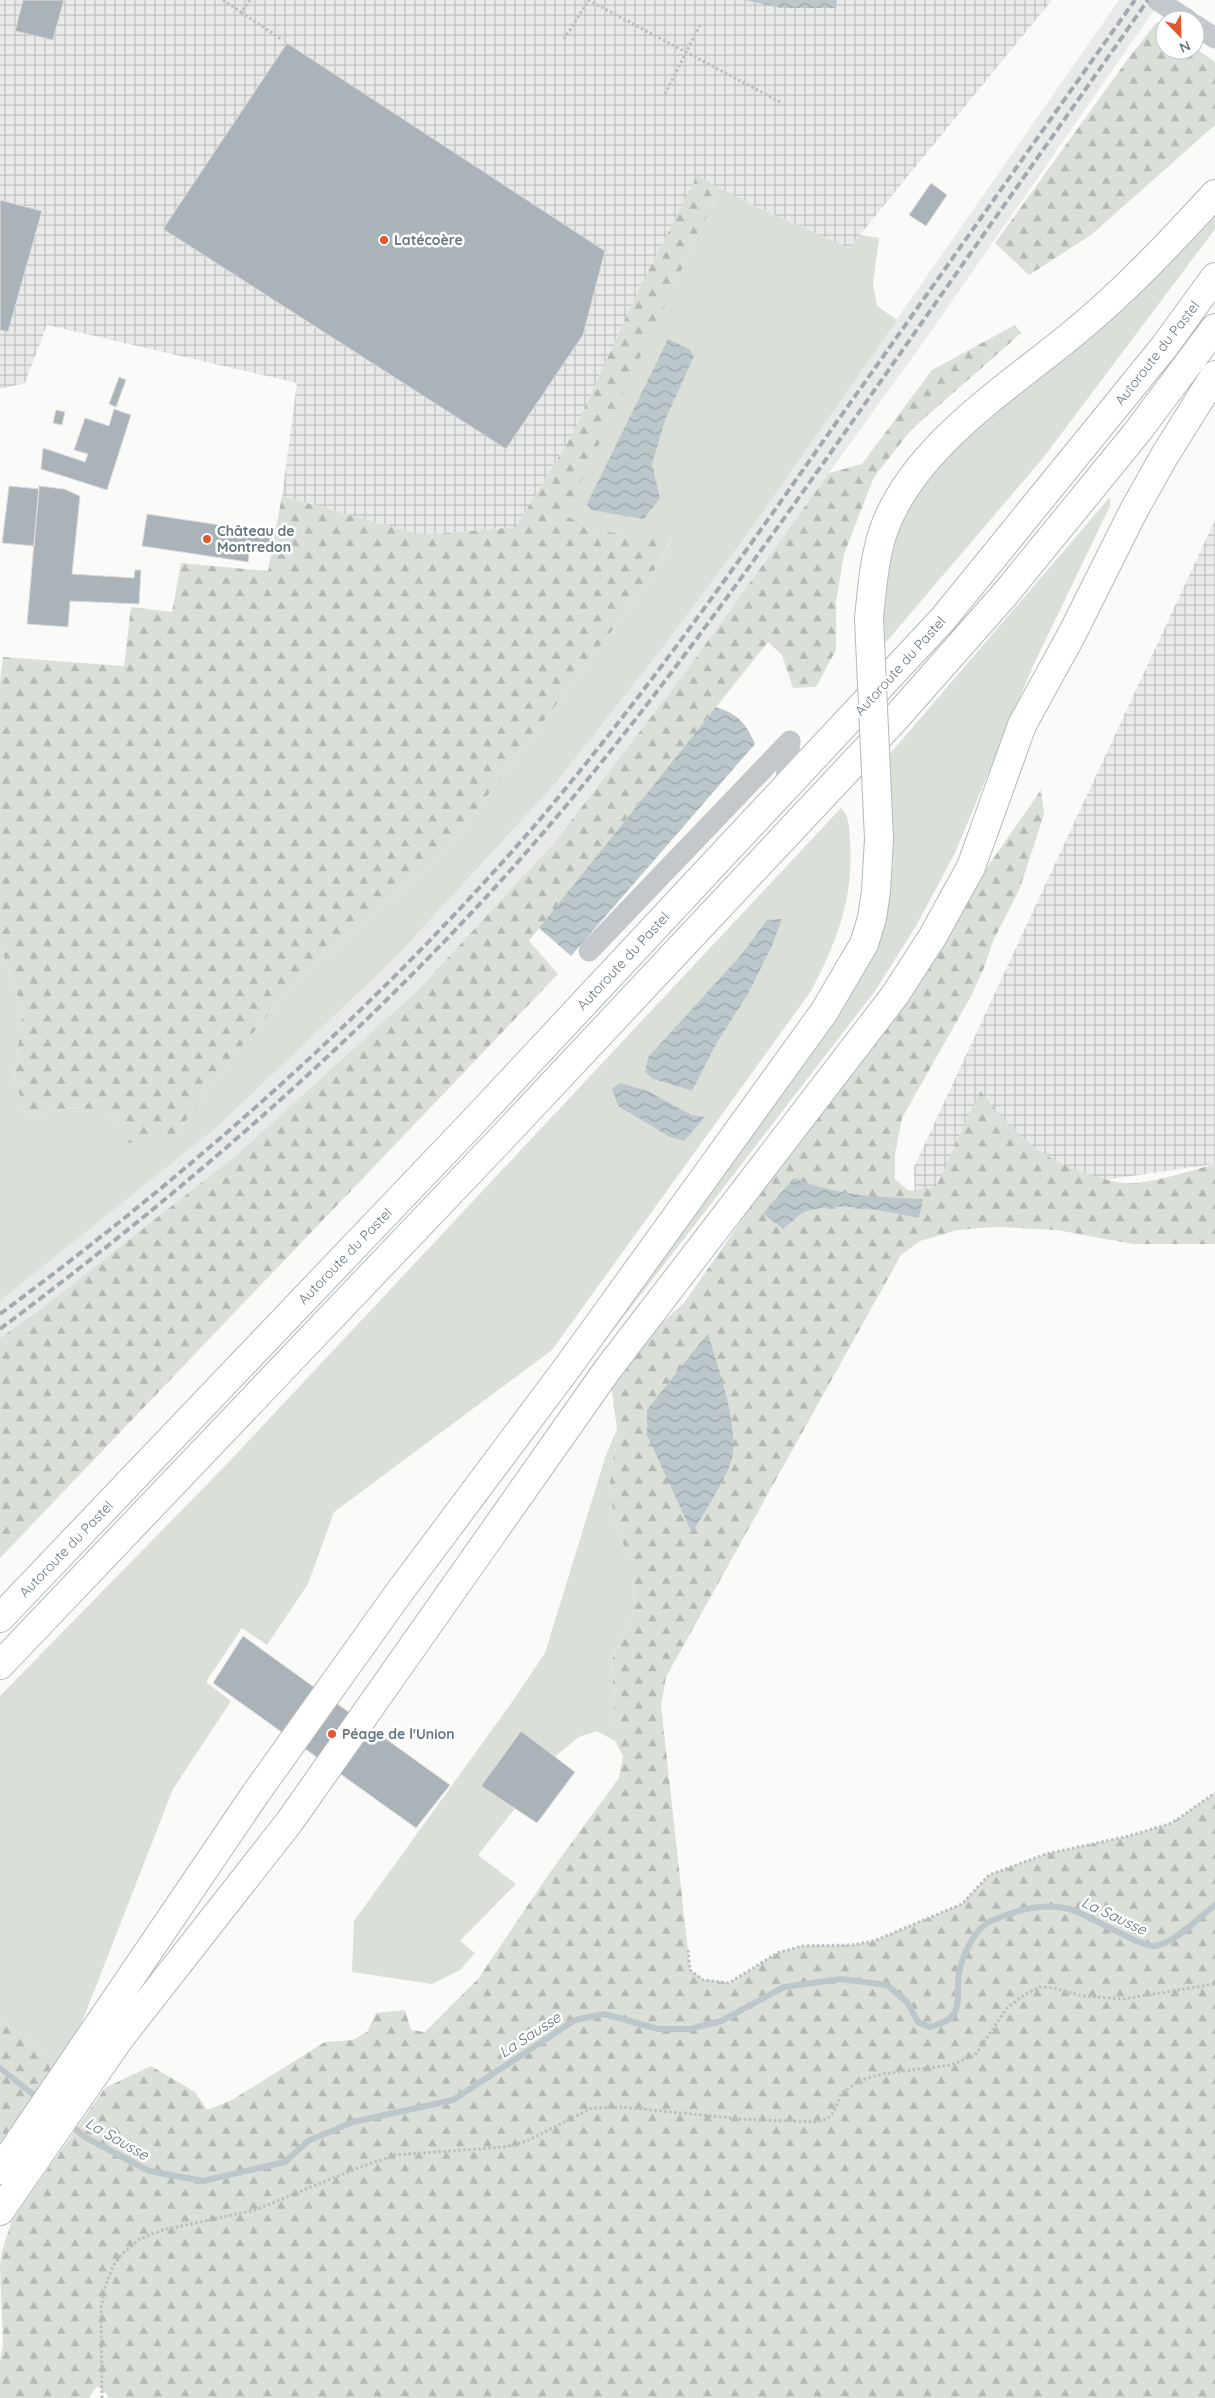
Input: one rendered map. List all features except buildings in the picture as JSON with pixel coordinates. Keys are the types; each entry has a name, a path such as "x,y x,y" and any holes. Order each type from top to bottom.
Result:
{"highway":[{"path":"87,2064 256,1793 398,1594 567,1368 824,1012 864,944 872,918 876,891 879,839 869,618 873,574 884,532 898,500 916,474 972,416 1084,324 1178,235 1215,194"},
{"name":"Autoroute du Pastel","path":"0,1618 474,1121 943,619 1164,347 1215,277"},
{"path":"0,1665 502,1138 894,720 1012,585 1138,431 1215,328"},
{"path":"0,2211 12,2167 87,2064 290,1821 608,1370 895,995 933,936 971,867 1022,726 1072,634 1134,510 1165,455 1215,375"}],"street":[{"path":"589,951 790,741 785,788"}],"path":[{"path":"223,0 281,39"},
{"path":"241,12 250,0"},
{"path":"564,39 589,0 780,102"},
{"path":"665,94 700,25"},
{"path":"688,1950 690,1970 703,1980 729,1983 777,1954 802,1946 874,1941 962,1904 989,1875 1046,1854 1129,1836 1172,1823 1215,1793"},
{"path":"102,2398 100,2392 101,2310 104,2290 113,2266 122,2254 140,2239 163,2230 255,2210 360,2167 396,2155 504,2147 527,2141 592,2108 622,2107 740,2119 818,2122 828,2118 834,2112 841,2094 860,2081 882,2074 951,2065 975,2055 1007,2008 1040,1987 1054,1988 1082,1996 1123,1999 1215,1984"},
{"path":"96,2398 100,2392"}],"shaded area":[{"path":"0,0 1052,0 849,248 757,207 697,177 640,287 572,435 516,527 422,535 282,496 297,383 47,325 25,383 0,389"},
{"path":"1119,0 1161,0 932,330 684,674 554,843 418,990 240,1152 41,1309 0,1338 0,1301 217,1127 395,958 554,785 657,655 746,536"},
{"path":"1215,520 1215,1164 915,1207 914,1167"}],"green space":[{"path":"1155,25 1155,60 1205,60 1205,55 1215,62 1215,125 1091,235 1029,275 995,243 1130,56"},
{"path":"697,176 720,188 565,516 605,532 672,538 647,584 445,852 292,986 218,1075 175,1136 128,1143 126,1123 80,1107 26,1116 14,1076 23,1012 0,945 0,682 3,657 124,666 131,607 172,612 181,563 268,571 282,496 422,535 516,527 572,435 640,287"},
{"path":"720,188 757,207 849,248 860,235 879,238 873,283 877,306 897,320 746,536 657,655 554,785 395,958 217,1127 0,1301 0,945 23,1012 14,1076 26,1116 80,1107 126,1123 175,1136 218,1075 292,986 445,852 647,584 672,539 605,532 564,516","holes":["668,340 666,418 652,464"]},
{"path":"1215,208 1215,229 1043,458 881,648 883,563 920,483 954,445"},
{"path":"1015,325 1021,333 911,430 874,477 844,554 836,602 836,650 816,687 793,688 782,655 768,642 529,941 558,974 0,1558 0,1338 41,1309 240,1152 418,990 554,843 684,674 829,473 862,464 932,370"},
{"path":"1110,497 1110,506 1033,666 955,853 916,926 875,991 575,1380 886,889 893,866 888,756"},
{"path":"1041,790 1044,814 1020,888 993,941 984,968 970,998 902,1118 895,1154 895,1179 909,1191 936,1187 980,1091 1018,1133 1032,1145 1046,1155 1078,1171 1112,1181 1136,1183 1166,1178 1215,1164 1215,1244 1133,1244 1057,1230 995,1227 958,1230 920,1241 901,1255 666,1677 661,1705 690,1970 703,1979 729,1983 777,1953 802,1946 852,1945 874,1941 962,1904 989,1875 1046,1854 1129,1836 1172,1823 1215,1793 1215,2398 108,2398 107,2394 97,2386 89,2398 0,2398 0,2362 3,2345 0,2265 2,2251 12,2220 105,2088 151,2066 195,2092 207,2110 232,2100 325,2042 353,2040 367,2032 376,2013 405,2010 411,2030 425,2032 478,1979 551,1871 619,1778 623,1756 615,1741 612,1660 633,1611 634,1573 617,1528 609,1490 617,1429 609,1370 684,1303"},
{"path":"841,808 848,819 850,840 851,861 846,900 836,937 811,991 552,1350 334,1512 308,1584 267,1645 242,1628 206,1682 231,1701 173,1789 75,2040 57,2063 0,2019 0,1696 226,1465","holes":["767,920 771,948 748,994 718,1041 692,1091 653,1079 645,1072 648,1057 740,956","648,1091 692,1115 704,1117 684,1141"]},
{"path":"617,1429 609,1490 617,1528 634,1572 633,1611 612,1660 615,1741 597,1731 579,1737 558,1754 478,1855 516,1884 460,1941 475,1953 460,1970 432,1984 352,1972 354,1921 512,1702 545,1653 605,1458"},
{"path":"0,2019 57,2063 0,2143"}],"water":[{"path":"745,0 837,0 836,8 781,8"},
{"path":"668,339 689,349 694,356 666,418 652,464 660,498 644,519 591,510 587,504"},
{"path":"716,707 736,716 748,730 755,744 571,956 539,928"},
{"path":"782,919 771,948 748,994 718,1041 692,1091 653,1079 645,1072 648,1057 740,956 767,920"},
{"path":"621,1083 648,1091 692,1115 705,1117 684,1141 670,1137 618,1106 612,1088"},
{"path":"794,1178 826,1189 842,1192 923,1199 919,1218 863,1208 821,1208 804,1212 783,1229 763,1213"},
{"path":"708,1333 730,1412 733,1444 732,1458 714,1496 692,1533 647,1435 647,1410"}],"waterway":[{"name":"La Sausse","path":"69,2124 85,2137 149,2171 203,2181 285,2162 308,2141 353,2122 453,2100 575,2020 604,2014 658,2029 690,2029 721,2021 784,1987 841,1979 887,1985 907,2002 918,2022 929,2027 942,2023 955,2012 958,1978 964,1955 980,1929 991,1921 1029,1909 1059,1907 1078,1912 1128,1937 1156,1946 1180,1934 1215,1905"},
{"name":"La Sausse","path":"0,2068 40,2100"}],"railway":[{"path":"0,1314 145,1201 285,1081 418,953 542,817 657,672 730,573 1135,0"},
{"path":"0,1329 135,1224 265,1113 390,997 508,873 593,773 674,670 827,458 1148,0"}],"place":[{"name":"Latécoère","path":"384,240"},
{"name":"Château de Montredon","path":"207,539"},
{"name":"Péage de l'Union","path":"332,1734"}]}
